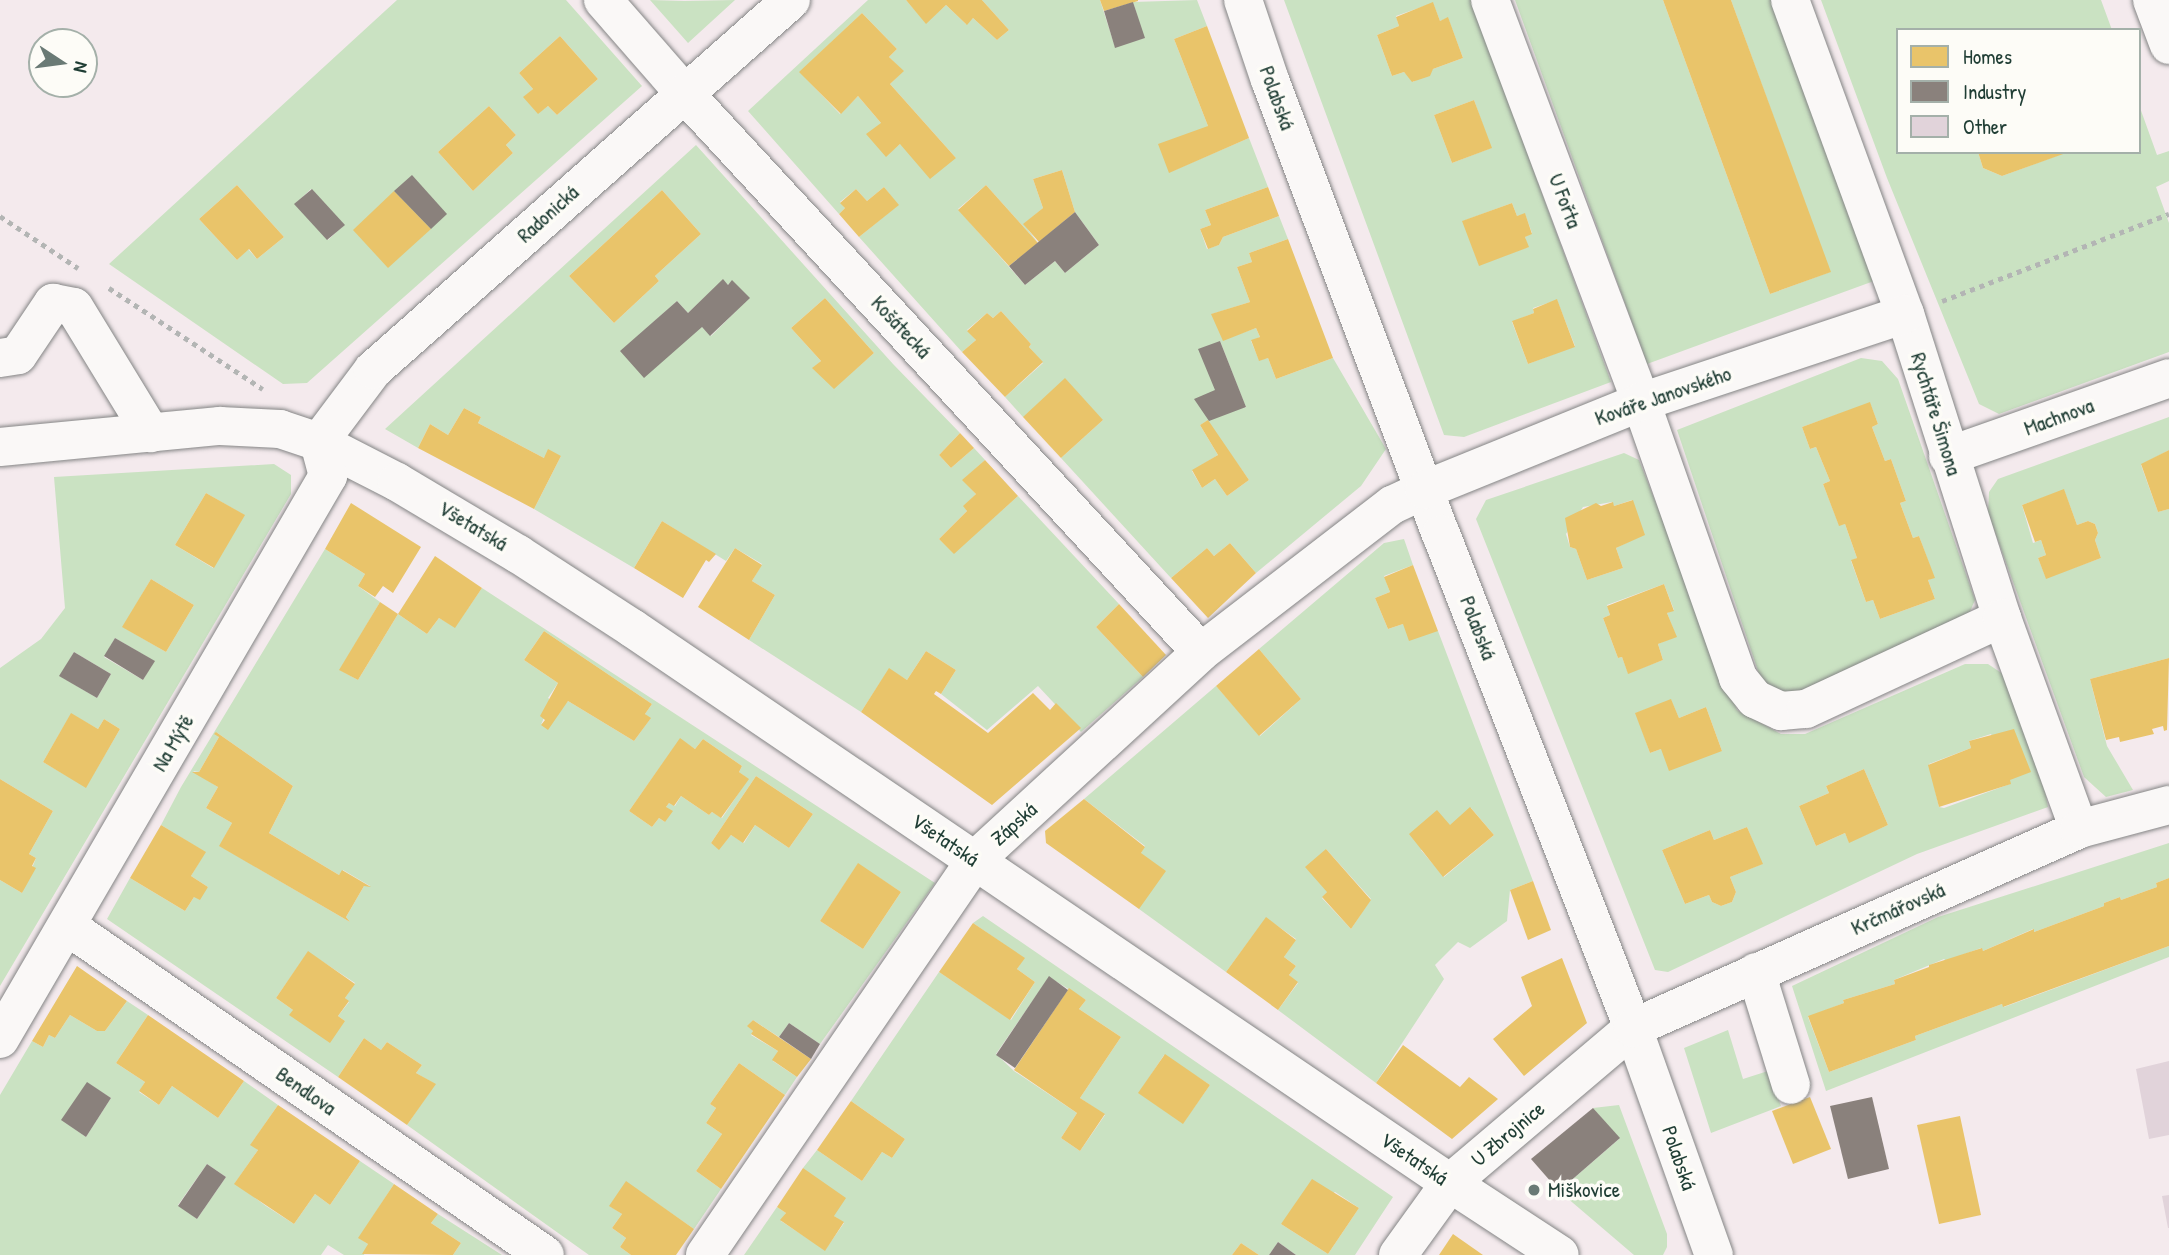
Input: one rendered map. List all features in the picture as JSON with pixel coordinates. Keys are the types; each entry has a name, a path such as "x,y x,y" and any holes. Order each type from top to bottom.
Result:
{"street":[{"name":"Košátecká","path":"603,0 684,93 1201,652"},
{"name":"Radonická","path":"319,442 373,370 791,0"},
{"name":"Polabská","path":"1243,0 1270,80 1424,489 1633,1028 1714,1255"},
{"name":"U Fořta","path":"1490,0 1641,402"},
{"name":"Rychtáře Šimona","path":"1790,0 1919,309 1948,456 2002,618 2080,829"},
{"path":"2152,0 2169,45"},
{"path":"0,358 18,355 53,303 74,307 151,433"},
{"name":"Kováře Janovského","path":"1424,489 1641,402 1919,309"},
{"name":"Machnova","path":"1948,456 2169,377"},
{"path":"1641,402 1738,678 1755,699 1781,711 1806,709 2002,618"},
{"name":"Všetatská","path":"0,447 220,426 280,429 319,442 397,482 518,554 1560,1255"},
{"name":"Na Mýtě","path":"0,1039 328,476 319,442"},
{"name":"Zápská","path":"705,1255 975,860 1201,652 1392,505 1424,489"},
{"name":"Krčmářovská","path":"1633,1028 2080,829 2169,805"},
{"name":"Bendlova","path":"67,926 545,1255"},
{"path":"1756,972 1791,1085"},
{"name":"U Zbrojnice","path":"1398,1255 1450,1183 1633,1028"}],"path":[{"path":"1919,309 2169,214"},
{"path":"0,216 80,269"},
{"path":"103,284 273,398"}],"green space":[{"path":"397,0 566,0 642,86 307,383 283,384 109,264","holes":["560,36 598,79 557,115 548,106 538,113 524,97 533,89 519,73","489,106 516,135 506,145 513,153 473,191 438,152","237,185 284,237 257,259 248,249 237,260 199,219","311,189 344,225 328,240 295,204"]},
{"path":"650,0 684,1 735,0 688,43"},
{"path":"868,0 906,0 926,23 946,5 966,24 973,18 997,40 1009,30 982,0 1100,0 1115,47 1144,38 1133,2 1197,0 1207,26 1174,39 1208,126 1170,172 1249,138 1268,187 1205,210 1211,225 1200,229 1207,249 1219,245 1223,237 1279,216 1288,239 1249,253 1252,262 1237,267 1250,302 1212,314 1231,337 1256,328 1260,337 1251,341 1259,360 1268,358 1276,379 1333,358 1386,449 1361,486 1256,573 1230,543 1214,556 1207,548 1171,578 1061,458 1103,420 1023,417 1005,397 1043,363 1029,347 1031,344 1001,311 993,318 987,313 967,330 976,340 962,352 859,237 898,205 884,187 867,201 856,189 840,202 845,208 839,214 748,111","holes":["862,13 897,49 889,57 903,71 890,84 956,158 900,144 886,156 881,123 858,96 840,114 800,72","1062,170 1075,212 1099,245 1065,273 1055,261 1025,285 958,209 986,185 1038,243 1024,224 1043,208 1033,179","1220,341 1246,408 1215,390","1207,421 1249,480 1227,496 1215,479 1202,488 1192,471 1218,455 1200,425"]},
{"path":"1284,0 1471,0 1611,382 1464,437 1444,435","holes":["1433,3 1440,21 1448,18 1463,58 1433,69 1413,82 1404,72 1392,76 1377,35 1399,26 1396,16","1474,100 1491,148 1452,163 1434,115","1512,203 1517,216 1525,214 1532,233 1525,237 1528,247 1479,265 1463,221","1557,300 1575,346 1528,364 1512,322 1534,313 1533,308"]},
{"path":"1515,0 1663,0 1770,294 1830,272 1731,0 1771,0 1874,281 1647,364"},
{"path":"1821,0 2101,0 2111,28 1896,28 1896,154 1979,154 1983,168 2002,176 2062,154 2141,154 2141,111 2157,155 2169,151 2169,181 2156,187 2169,223 2169,352 1999,414 1979,404 1887,178"},
{"path":"696,145 893,364 960,433 939,455 951,468 974,448 985,460 963,480 976,494 964,506 967,511 939,539 954,553 1018,496 1119,604 1096,627 1143,677 1081,732 1038,686 987,730 941,694 956,670 926,651 907,680 889,669 861,712 749,640 775,595 752,581 762,564 735,548 726,561 662,521 634,568 534,509 561,456 544,458 478,423 481,417 464,408 448,435 430,424 418,448 385,429","holes":["662,190 701,234 655,276 659,281 614,323 569,276","723,280 728,285 732,281 749,298 711,336 702,327 621,351 677,301 688,313","825,298 874,353 834,388 813,368 821,361 791,328"]},
{"path":"1861,358 1882,361 1898,379 1975,600 1965,623 1803,696 1778,697 1760,677 1677,430","holes":["1870,403 1878,424 1872,427 1885,461 1891,459 1906,501 1900,503 1913,538 1919,536 1934,577 1928,580 1935,599 1880,619 1873,600 1866,602 1851,561 1857,558 1845,524 1839,525 1823,484 1830,481 1816,447 1810,449 1802,427"]},
{"path":"2169,417 2169,450 2141,465 2158,512 2169,509 2169,658 2090,679 2107,746 2133,790 2106,797 2084,777 1988,513 1989,492 1998,479","holes":["2064,490 2077,525 2088,521 2095,524 2098,533 2095,540 2101,558 2046,578 2038,558 2046,555 2041,540 2033,543 2022,505"]},
{"path":"1624,453 1639,460 1737,710 1781,734 1805,734 1965,664 1988,664 2003,674 2044,786 2048,807 1917,854 1668,972 1655,970 1476,519 1486,500","holes":["1632,500 1644,534 1616,548 1623,568 1587,580 1576,549 1570,547 1566,534 1583,507 1612,502 1614,506","1664,584 1674,610 1667,613 1676,636 1658,644 1663,660 1628,673 1622,657 1618,658 1603,618 1610,615 1607,605","1671,700 1679,718 1706,707 1722,751 1661,749 1650,753 1636,713","1991,734 2010,784 1944,808 1939,807 1929,764 1971,748 1969,741","1864,769 1888,825 1849,842 1845,833 1816,846 1799,806 1829,793 1826,786","1747,827 1762,864 1730,877 1736,892 1732,902 1721,906 1712,902 1709,895 1685,904 1662,850 1710,830 1714,840"]},
{"path":"274,464 291,475 291,494 0,986 0,880 22,893 36,858 29,854 53,811 0,779 0,668 41,639 65,608 54,477","holes":["206,493 244,515 213,568 175,545","151,579 194,605 166,652 123,627","115,638 154,661 143,680 104,657","74,652 111,674 97,698 60,676","71,714 98,729 104,719 120,729 86,787 43,762"]},
{"path":"1404,539 1413,565 1384,576 1390,592 1375,598 1388,629 1403,624 1438,631 1533,881 1510,890 1507,921 1470,948 1458,942 1435,965 1444,979 1376,1083 1278,1010 1298,983 1289,975 1296,966 1284,957 1296,939 1266,918 1226,972 1139,909 1141,853 1145,846 1084,799 1216,686 1260,736 1301,699 1259,649 1384,543","holes":["1471,808 1494,835 1444,877 1421,850","1326,849 1371,899 1351,929 1322,898 1327,892"]},
{"path":"325,549 365,574 358,586 380,602 340,670 358,680 398,614 427,634 439,618 455,627 482,588 935,883 820,1044 789,1023 779,1037 753,1020 748,1026 753,1031 751,1035 778,1051 773,1061 797,1077 785,1095 739,1063 710,1104 716,1108 706,1123 722,1134 696,1171 721,1189 694,1229 626,1182 610,1206 622,1214 612,1228 626,1238 620,1247 631,1255 589,1255 407,1125 435,1084 416,1073 422,1065 387,1042 381,1050 364,1038 338,1077 107,919 130,878 185,911 194,897 208,887 191,876 205,852 161,825 181,787","holes":["544,631 652,704 645,714 650,719 634,741 568,701 541,725 551,700 548,698 558,683 524,660","216,732 293,786 269,833 339,875 343,870 370,886 364,886 346,917 350,922 220,846 232,823 206,808 218,787 193,771 199,772 219,737","680,739 695,749 703,739 742,766 739,772 748,779 722,818 712,812 709,815 681,796 675,806 669,803 666,807 665,822 659,818 652,827 629,811","756,776 813,814 789,848 755,825 744,843 731,835 719,849 711,843","858,864 901,892 863,949 820,921","308,952 355,983 345,998 349,1002 338,1016 345,1021 293,1010 276,998"]},
{"path":"2169,843 2169,878 2156,883 2157,887 2121,900 2120,897 2104,903 2104,906 2034,932 2033,929 1983,951 1981,948 1946,961 1944,959 1894,980 1895,984 1843,1000 1844,1003 1808,1017 1829,1072 1916,1040 1915,1036 2002,1004 2004,1007 2169,946 2169,957 1826,1091 1792,986 1938,917"},
{"path":"983,916 1393,1197 1355,1255 1296,1255 1278,1242 1269,1255 1259,1255 1241,1243 1232,1255 744,1255 777,1207 786,1213 781,1221 825,1250 844,1223 834,1216 803,1168 817,1150 862,1181 882,1152 892,1158 905,1139 851,1101 939,972 1011,1020 1035,982 1017,969 1024,958 973,923","holes":["1049,977 1086,1000 1079,1009 1121,1037 1080,1098 1105,1115 1080,1151 1061,1138 1077,1113 1014,1071 996,1054","1164,1055 1210,1085 1183,1123 1139,1093","1335,1192 1359,1208 1328,1254 1281,1224"]},
{"path":"127,1001 148,1015 116,1063 145,1082 139,1092 159,1105 172,1086 218,1118 244,1081 278,1105 251,1144 258,1150 235,1183 294,1224 315,1194 330,1205 360,1161 394,1184 359,1238 368,1244 364,1255 344,1255 328,1245 321,1255 0,1255 0,1095 32,1041 43,1047 49,1035 55,1038 70,1015 97,1031 105,1031","holes":["87,1083 111,1098 86,1137 62,1120","207,1164 226,1177 197,1219 178,1205"]},
{"path":"1728,1030 1743,1079 1768,1071 1781,1106 1711,1133 1684,1048"},
{"path":"1619,1105 1667,1234 1667,1247 1663,1255 1634,1255 1559,1191 1619,1139 1593,1108"},
{"path":"438,1214 502,1255 453,1255 461,1243 431,1223"}],"building: Homes":[{"path":"906,0 982,0 1009,30 997,40 973,18 967,25 946,5 926,24"},
{"path":"1100,0 1138,0 1138,1 1104,11"},
{"path":"1663,0 1731,0 1831,272 1770,294"},
{"path":"1433,2 1440,21 1448,17 1463,58 1433,69 1430,76 1412,82 1404,72 1392,76 1377,35 1399,26 1396,17"},
{"path":"862,13 897,49 889,57 904,71 890,84 956,158 930,179 900,144 886,157 866,134 881,123 858,96 841,114 799,72"},
{"path":"1207,26 1249,138 1169,173 1158,144 1208,126 1174,39"},
{"path":"560,36 598,79 557,115 548,106 538,114 523,97 533,89 519,73"},
{"path":"1474,100 1492,148 1452,163 1434,115"},
{"path":"489,106 516,135 506,145 513,153 473,191 438,152"},
{"path":"1979,154 2063,154 2002,176 1983,168"},
{"path":"1062,170 1075,212 1039,242 1023,224 1043,208 1033,179"},
{"path":"237,185 284,237 257,259 249,249 237,260 199,219"},
{"path":"986,185 1038,243 1009,266 958,210"},
{"path":"884,187 899,205 859,237 839,214 845,208 840,203 856,189 867,201"},
{"path":"1268,187 1279,216 1223,237 1219,245 1208,249 1200,229 1211,225 1205,210"},
{"path":"662,190 701,234 655,276 659,281 614,323 569,276"},
{"path":"394,191 431,229 388,268 353,230"},
{"path":"1512,203 1517,216 1525,213 1532,234 1525,237 1529,247 1479,266 1462,221"},
{"path":"1288,239 1333,358 1276,379 1268,358 1259,361 1251,340 1260,337 1256,328 1223,341 1211,314 1250,302 1237,267 1252,262 1249,253"},
{"path":"825,298 874,353 834,389 812,368 821,361 791,328"},
{"path":"1557,299 1575,347 1528,364 1512,321 1534,313 1533,309"},
{"path":"1001,311 1031,344 1029,347 1043,362 1005,397 962,352 976,340 967,331 987,313 993,318"},
{"path":"1065,378 1103,420 1061,458 1023,417"},
{"path":"1870,402 1878,424 1872,427 1885,461 1891,459 1906,501 1900,503 1913,538 1919,536 1935,578 1928,580 1935,599 1880,619 1873,600 1866,602 1851,560 1857,558 1845,524 1839,526 1823,484 1830,481 1816,447 1810,449 1802,427"},
{"path":"464,408 481,417 478,423 544,458 548,449 561,456 534,509 418,448 430,424 448,435"},
{"path":"1208,420 1249,480 1227,496 1215,479 1202,488 1192,470 1218,455 1200,425"},
{"path":"960,433 974,448 951,468 939,455"},
{"path":"2169,450 2169,509 2158,512 2141,464"},
{"path":"985,460 1018,496 954,554 939,539 967,511 963,506 976,494 962,480"},
{"path":"2064,489 2077,525 2088,521 2095,524 2098,533 2095,540 2101,558 2046,579 2038,558 2046,555 2041,540 2035,542 2022,505"},
{"path":"206,493 245,515 214,568 175,545"},
{"path":"1633,500 1645,535 1616,548 1623,568 1587,580 1576,549 1570,547 1565,518 1596,503 1601,506 1613,502 1614,506"},
{"path":"351,503 421,547 393,593 383,586 375,597 358,586 365,574 325,549"},
{"path":"662,521 716,554 709,562 706,560 683,598 634,568"},
{"path":"1230,543 1256,573 1208,618 1171,578 1207,548 1214,556"},
{"path":"735,548 762,565 752,581 775,595 749,640 698,607"},
{"path":"435,556 482,588 455,628 439,618 427,634 398,614"},
{"path":"1413,565 1438,631 1409,641 1403,624 1388,629 1375,598 1390,592 1384,577"},
{"path":"151,579 194,605 166,652 122,627"},
{"path":"1664,584 1674,611 1667,613 1677,637 1658,644 1663,660 1628,674 1622,657 1618,658 1603,618 1610,615 1607,606"},
{"path":"380,602 398,614 358,680 339,670"},
{"path":"1119,604 1166,655 1143,677 1096,627"},
{"path":"544,631 652,704 645,714 651,718 634,741 568,701 548,730 541,725 545,720 540,716 558,683 524,660"},
{"path":"1259,649 1301,699 1259,736 1216,686"},
{"path":"926,651 956,670 941,694 936,691 934,694 988,733 1033,693 1050,710 1056,703 1081,728 992,805 861,712 889,668 907,680"},
{"path":"2169,658 2167,730 2164,731 2163,726 2152,729 2154,734 2120,742 2119,737 2106,740 2090,679"},
{"path":"1671,699 1679,718 1706,707 1722,751 1669,771 1661,749 1650,753 1635,713"},
{"path":"71,713 98,729 104,719 120,729 86,788 43,762"},
{"path":"2014,729 2031,772 2010,780 2011,784 1939,807 1928,765 1971,748 1969,741"},
{"path":"216,732 293,786 269,833 339,875 342,870 371,887 364,886 346,917 350,922 219,846 232,823 206,808 218,787 192,772 199,772 219,737 214,734"},
{"path":"680,738 695,749 703,739 742,766 739,772 749,779 721,818 712,812 709,815 681,796 674,806 669,803 666,807 673,811 665,822 659,818 652,827 629,811"},
{"path":"1864,769 1888,825 1849,843 1845,833 1816,846 1799,806 1829,793 1826,786"},
{"path":"756,776 813,814 789,848 755,825 743,843 731,835 719,850 711,843"},
{"path":"0,779 53,811 29,854 36,858 32,866 36,868 22,893 0,880"},
{"path":"1084,799 1145,847 1141,853 1166,871 1139,909 1046,843 1045,831"},
{"path":"1470,807 1494,835 1443,877 1409,834 1437,810 1450,825"},
{"path":"161,825 206,852 191,876 208,887 200,900 194,897 185,911 130,878"},
{"path":"1747,827 1763,864 1730,877 1736,892 1732,902 1721,906 1712,902 1709,895 1685,904 1662,850 1710,830 1714,840"},
{"path":"1326,849 1371,900 1351,929 1322,897 1327,892 1305,867"},
{"path":"858,863 901,892 863,949 820,921"},
{"path":"2169,878 2169,946 1915,1036 1916,1040 1829,1072 1808,1016 1844,1003 1843,1000 1895,984 1894,980 1929,965 1982,948 1983,951 2034,929 2034,932 2104,906 2104,903 2120,897 2121,900 2157,887 2156,883"},
{"path":"1533,881 1551,930 1528,940 1510,890"},
{"path":"1266,917 1296,940 1284,957 1296,966 1289,975 1298,982 1278,1010 1226,972"},
{"path":"973,923 1025,958 1017,969 1035,982 1010,1020 939,972"},
{"path":"308,951 355,984 345,998 349,1001 338,1016 345,1021 330,1043 289,1015 293,1010 276,998"},
{"path":"1562,958 1587,1023 1524,1076 1493,1039 1532,1006 1521,977"},
{"path":"77,966 127,1001 105,1031 97,1031 70,1015 55,1038 49,1035 43,1047 32,1041"},
{"path":"1069,988 1086,1000 1079,1009 1121,1037 1080,1098 1105,1114 1080,1151 1061,1138 1077,1113 1014,1070"},
{"path":"148,1015 244,1081 218,1118 172,1086 159,1105 139,1091 145,1082 116,1063"},
{"path":"753,1020 811,1059 797,1077 772,1060 778,1051 751,1034 753,1031 747,1026"},
{"path":"364,1038 381,1050 387,1042 422,1065 416,1073 436,1084 407,1125 338,1077"},
{"path":"1403,1045 1460,1087 1469,1077 1498,1099 1452,1139 1376,1083"},
{"path":"1165,1054 1210,1085 1183,1124 1138,1093"},
{"path":"739,1063 785,1095 721,1189 696,1171 722,1134 706,1123 716,1108 710,1104"},
{"path":"1810,1097 1831,1149 1793,1164 1772,1111"},
{"path":"851,1101 905,1139 892,1158 882,1152 862,1181 817,1150"},
{"path":"278,1105 360,1161 330,1205 315,1194 294,1224 234,1184 258,1150 250,1145"},
{"path":"1960,1116 1981,1215 1939,1224 1917,1125"},
{"path":"803,1168 846,1198 834,1216 844,1222 825,1251 780,1220 786,1213 777,1207"},
{"path":"1312,1179 1359,1208 1328,1254 1281,1224"},
{"path":"626,1181 694,1229 676,1255 631,1255 620,1247 626,1238 612,1228 622,1214 609,1206"},
{"path":"394,1184 438,1214 431,1223 461,1243 453,1255 362,1254 368,1244 358,1238"},
{"path":"1453,1234 1483,1255 1439,1255"},
{"path":"1241,1243 1259,1255 1232,1255"}],"building: Industry":[{"path":"1133,2 1145,38 1115,48 1104,11"},
{"path":"412,175 447,214 431,229 394,191"},
{"path":"312,189 345,225 327,240 294,204"},
{"path":"1075,212 1099,245 1065,273 1055,261 1025,285 1009,266"},
{"path":"723,279 728,285 732,280 750,298 710,336 702,327 644,378 620,351 677,301 688,313"},
{"path":"1220,341 1246,407 1209,421 1194,399 1215,390 1198,349"},
{"path":"115,638 155,661 143,680 104,656"},
{"path":"74,652 111,674 97,698 59,676"},
{"path":"1049,976 1068,990 1015,1068 996,1055"},
{"path":"789,1023 820,1044 811,1059 779,1037"},
{"path":"87,1082 111,1098 86,1137 61,1120"},
{"path":"1872,1097 1889,1169 1848,1179 1830,1106"},
{"path":"1593,1108 1620,1138 1559,1191 1531,1159"},
{"path":"207,1164 226,1177 197,1219 178,1206"},
{"path":"1278,1242 1296,1255 1269,1255"}],"building: Other":[{"path":"2169,1061 2169,1135 2149,1139 2136,1069"},
{"path":"2169,1195 2169,1228 2168,1228 2162,1196"}],"place":[{"name":"Miškovice","path":"1534,1190"}]}
